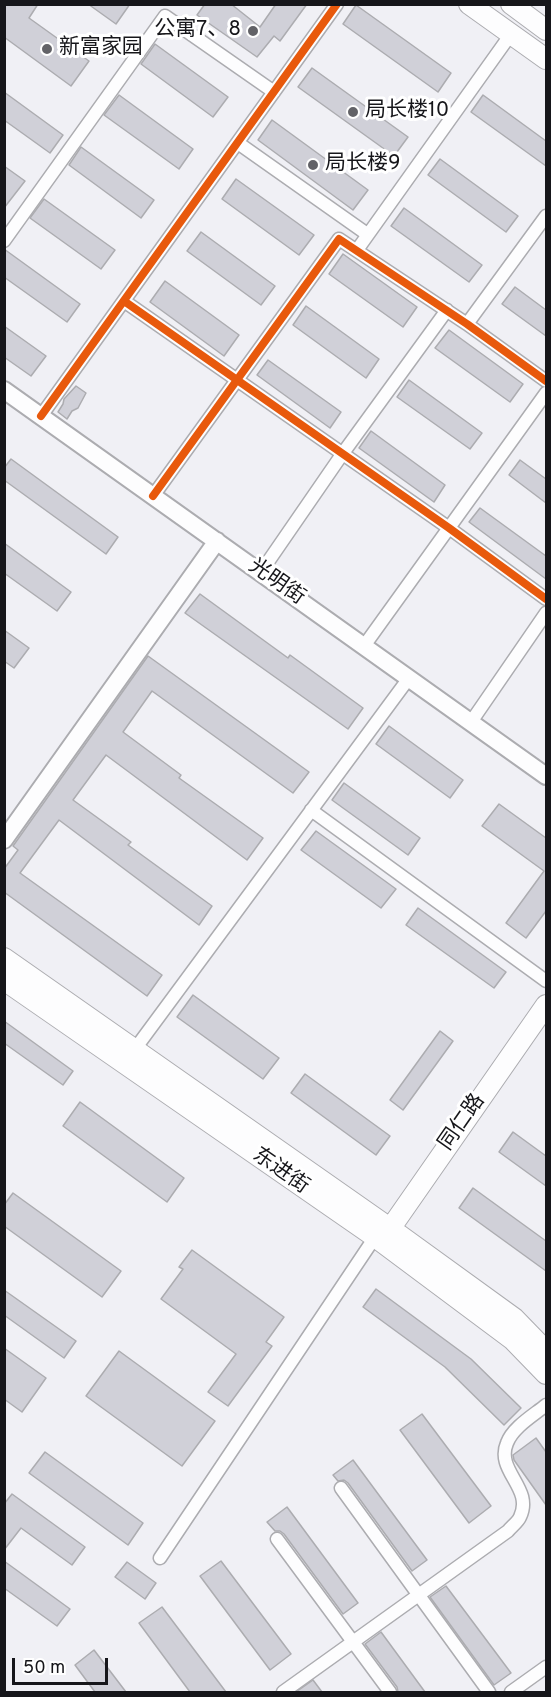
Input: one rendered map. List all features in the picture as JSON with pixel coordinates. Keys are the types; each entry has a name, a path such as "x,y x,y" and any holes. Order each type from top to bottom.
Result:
{"main road":[{"path":"469,4 546,59"},
{"path":"511,4 546,30"},
{"name":"光明街","path":"4,390 546,776"},
{"path":"4,840 218,542"},
{"name":"东进街","path":"4,958 135,1049 386,1238 513,1341 546,1374"},
{"name":"东进街","path":"4,980 386,1238 514,1318 546,1351"},
{"name":"同仁路","path":"386,1238 546,1005"},
{"name":"同仁路","path":"386,1238 546,1024"}],"street":[{"path":"41,416 337,4"},
{"path":"4,241 165,16 274,92"},
{"path":"357,250 511,34"},
{"path":"238,143 368,234"},
{"path":"467,324 546,216"},
{"path":"153,496 339,239 447,310 546,381"},
{"path":"124,301 343,453 546,599"},
{"path":"261,572 343,453 447,310"},
{"path":"364,646 546,393"},
{"path":"471,722 546,613"},
{"path":"135,1049 409,678"},
{"path":"311,810 546,981"},
{"path":"160,1558 386,1238"},
{"path":"283,1692 508,1531 520,1518 524,1503 522,1491 505,1459 506,1444 516,1431 546,1405"},
{"path":"341,1488 417,1596 489,1692"},
{"path":"277,1539 390,1692"},
{"path":"511,1692 546,1667"}],"building":[{"name":"新富家园","path":"4,4 38,4 29,18 89,61 71,86 4,37"},
{"name":"新富家园","path":"88,4 130,4 116,24"},
{"name":"公寓7、8","path":"205,4 231,4 260,27 276,4 307,4 280,41 274,36 257,57 197,15"},
{"path":"356,5 451,73 438,92 343,24"},
{"path":"155,44 228,97 213,117 141,64"},
{"name":"局长楼10","path":"312,68 408,137 394,156 298,87"},
{"path":"4,92 63,135 50,153 4,120"},
{"path":"119,95 193,149 179,169 104,115"},
{"path":"483,95 546,141 546,166 471,112"},
{"name":"局长楼9","path":"272,120 368,190 353,210 258,140"},
{"path":"81,147 154,200 141,218 69,165"},
{"path":"440,159 518,216 506,232 428,175"},
{"path":"4,166 25,181 4,208"},
{"path":"236,179 314,235 299,255 222,199"},
{"path":"44,199 115,250 101,269 30,218"},
{"path":"404,208 482,265 469,282 391,226"},
{"path":"201,232 275,286 261,305 187,251"},
{"path":"4,249 80,304 67,322 4,277"},
{"path":"343,254 417,307 403,327 329,274"},
{"path":"165,281 239,335 224,356 150,302"},
{"path":"515,287 546,310 546,336 502,304"},
{"path":"306,306 379,359 366,378 293,325"},
{"path":"4,326 46,356 31,376 4,357"},
{"path":"449,330 523,384 510,402 435,348"},
{"path":"268,360 341,412 330,428 257,375"},
{"path":"409,380 482,433 470,449 397,397"},
{"path":"76,386 86,393 78,408 72,411 67,419 58,412 64,399"},
{"path":"371,431 445,485 434,502 359,448"},
{"path":"11,459 118,537 106,554 4,480 4,468"},
{"path":"520,460 546,479 546,503 509,475"},
{"path":"480,508 546,556 546,579 469,522"},
{"path":"4,543 71,592 57,611 4,573"},
{"path":"200,594 288,658 290,655 363,708 348,729 185,613"},
{"path":"4,630 29,648 14,668 4,661"},
{"path":"148,656 309,772 293,793 152,691 123,732 181,775 179,778 263,838 247,860 106,755 73,800 131,842 128,845 212,906 199,925 59,820 20,873 162,975 147,996 4,892 4,869 18,850 13,846"},
{"path":"389,726 463,780 450,798 376,744"},
{"path":"344,783 420,838 408,855 332,800"},
{"path":"499,804 546,838 546,911 526,938 506,923 544,871 482,826"},
{"path":"316,831 396,889 381,908 301,850"},
{"path":"418,908 506,972 494,988 406,925"},
{"path":"193,995 279,1058 263,1079 177,1017"},
{"path":"4,1021 73,1071 63,1085 4,1043"},
{"path":"440,1031 453,1041 403,1110 390,1100"},
{"path":"305,1074 390,1136 376,1155 291,1093"},
{"path":"80,1102 184,1178 167,1202 63,1126"},
{"path":"513,1132 546,1156 546,1186 499,1152"},
{"path":"473,1188 546,1241 546,1271 459,1208"},
{"path":"13,1193 121,1271 102,1297 4,1226 4,1205"},
{"path":"192,1250 284,1317 266,1342 272,1346 228,1406 208,1392 236,1354 161,1299 183,1269 179,1267"},
{"path":"376,1289 471,1359 521,1408 504,1425 445,1367 363,1307"},
{"path":"4,1290 76,1341 64,1358 4,1315"},
{"path":"4,1348 46,1378 22,1412 4,1399"},
{"path":"119,1351 215,1421 182,1466 86,1396"},
{"path":"422,1414 491,1506 469,1523 400,1430"},
{"path":"536,1438 546,1452 546,1505 514,1460 513,1455"},
{"path":"45,1452 143,1523 128,1545 29,1473"},
{"path":"353,1460 427,1560 412,1571 348,1483 344,1480 338,1481 333,1475"},
{"path":"12,1494 85,1547 72,1565 21,1528 4,1550 4,1504"},
{"path":"287,1507 358,1603 343,1614 284,1534 275,1531 267,1522"},
{"path":"4,1561 70,1609 57,1626 4,1588"},
{"path":"221,1561 291,1654 270,1670 200,1576"},
{"path":"127,1562 156,1583 145,1599 115,1577"},
{"path":"446,1586 511,1673 494,1685 430,1597"},
{"path":"162,1607 226,1692 190,1692 139,1623"},
{"path":"381,1632 425,1692 398,1692 397,1687 365,1644"},
{"path":"94,1650 126,1692 95,1692 75,1665"},
{"path":"313,1680 322,1692 296,1692"}],"cycle path":[{"path":"41,416 337,4"},
{"path":"153,496 339,239 467,324 546,381"},
{"path":"124,301 449,528 546,599"}],"place":[{"name":"公寓7、8","path":"253,31"},
{"name":"新富家园","path":"47,49"},
{"name":"局长楼10","path":"353,112"},
{"name":"局长楼9","path":"313,165"}]}
